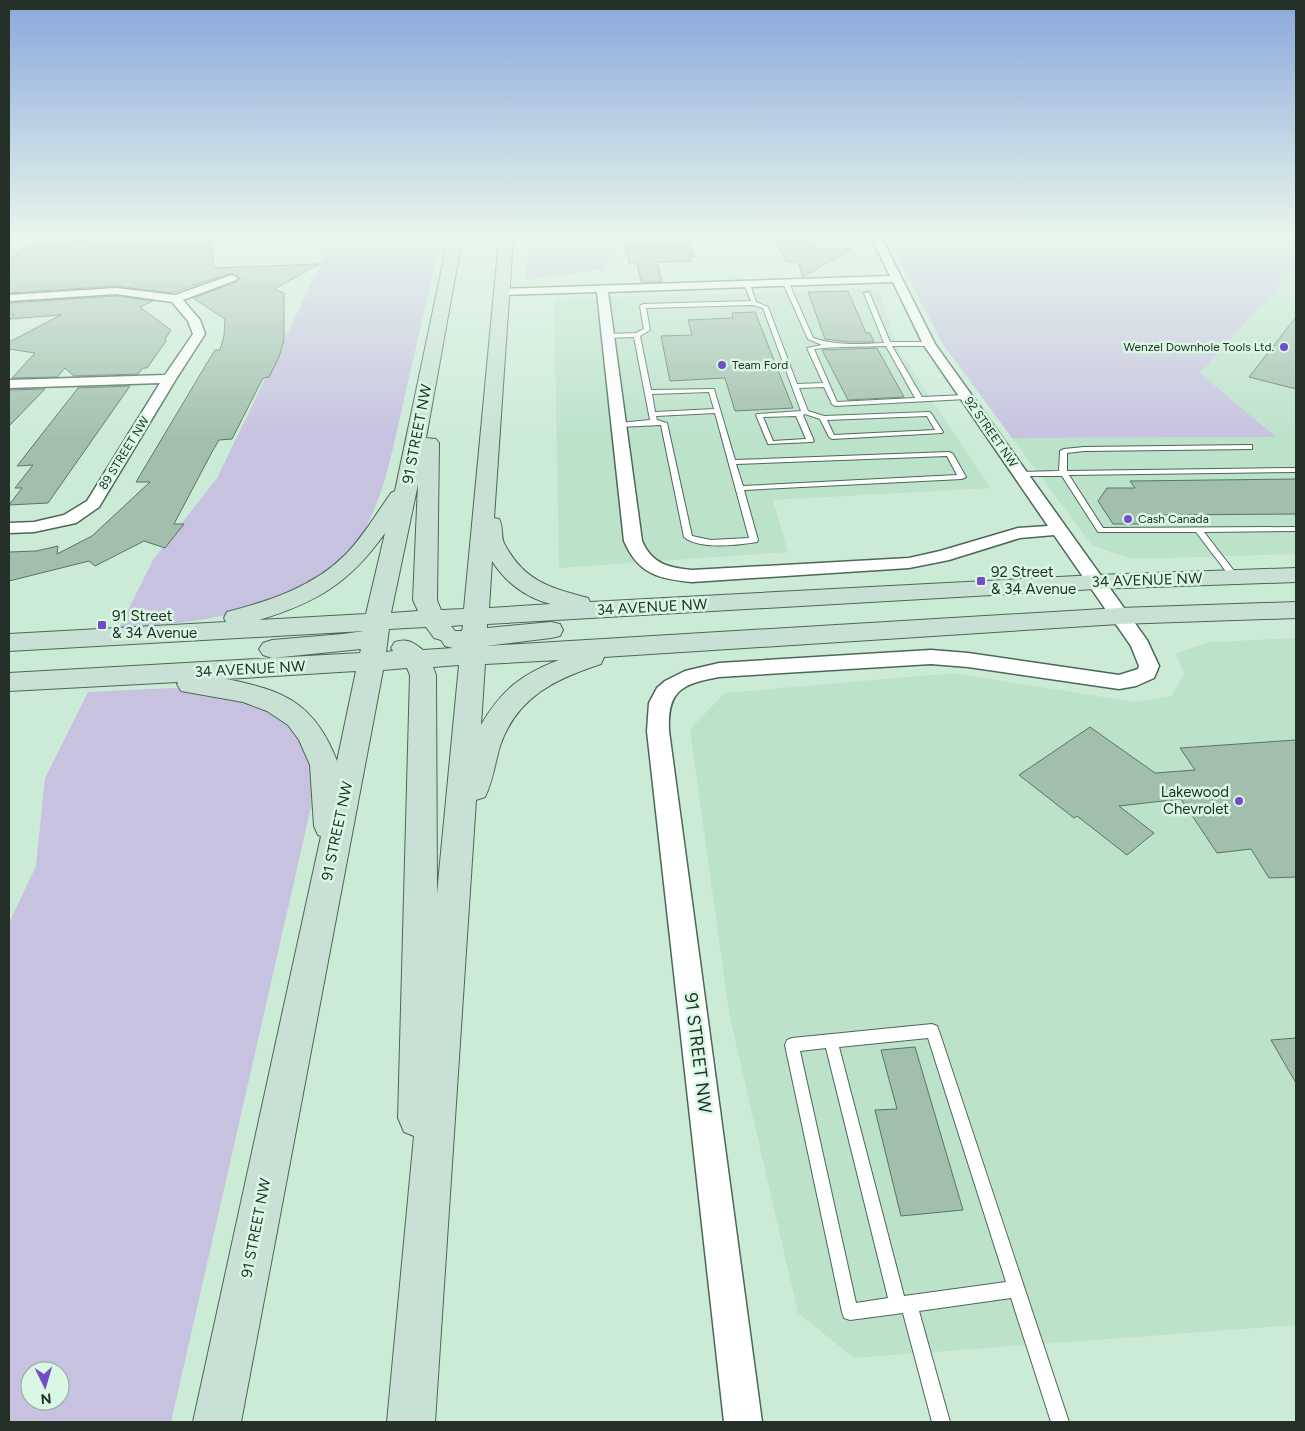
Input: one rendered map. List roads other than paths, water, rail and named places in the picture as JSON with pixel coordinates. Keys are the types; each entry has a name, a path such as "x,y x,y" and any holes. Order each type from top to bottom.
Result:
{"main road":[{"name":"91 STREET NW","path":"217,1422 331,855 390,644 379,609 408,481 442,306"},
{"path":"411,1422 456,853 458,632 487,485 501,306"},
{"path":"434,347 424,600 426,606 458,632"},
{"path":"137,635 225,621 268,611 317,587 352,561 377,529 408,481"},
{"path":"487,485 492,543 505,564 525,584 548,596 605,610"},
{"name":"34 AVENUE NW","path":"9,682 390,644 605,610 1096,582 1296,575"},
{"path":"9,672 55,666 343,644 390,644 458,632 886,594"},
{"name":"34 AVENUE NW","path":"458,632 627,647 1119,616 1296,610"},
{"name":"34 AVENUE NW","path":"9,642 137,635 390,644"},
{"path":"390,644 423,675 417,1350"},
{"path":"456,853 488,740 506,707 538,681 552,673 581,661 627,647"},
{"path":"9,688 45,689 140,683 201,684 269,701 298,718 317,748 324,766 331,855"}],"street":[{"name":"89 STREET NW","path":"9,528 34,527 70,519 93,504 169,379 200,334 194,320 182,306"},
{"path":"604,306 619,425"},
{"name":"92 STREET NW","path":"908,306 924,343 966,397 1119,616"},
{"path":"9,384 169,379"},
{"name":"34 AVENUE NW","path":"619,425 633,541 640,557 655,569 678,575 692,576 895,564 943,556 1018,533 1059,530"},
{"name":"91 STREET NW","path":"743,1422 657,722 660,700 670,687 689,677 719,670 931,657 968,660 1110,682 1129,681 1147,673 1149,666 1143,650 1119,616"}],"lane":[{"path":"608,336 637,335 647,330 643,306 649,306"},
{"path":"761,306 765,308 795,386 802,413 810,442 770,443 759,415 802,413 823,418 929,414 940,432 832,437 823,418"},
{"path":"796,306 811,339 832,345"},
{"path":"873,306 889,344 920,400"},
{"path":"637,335 653,418"},
{"path":"924,343 895,346 889,344 832,345 810,348 835,404 966,397"},
{"path":"795,386 826,385"},
{"path":"648,392 712,390 754,540 705,542 688,537 664,423 653,418"},
{"path":"619,425 653,418 718,412"},
{"path":"1249,447 1084,449 1064,451 1063,472 1101,530 1296,529"},
{"path":"732,462 949,454 962,477 740,488"},
{"path":"1020,474 1296,470"},
{"path":"1198,529 1234,576"},
{"path":"1016,1290 850,1312 792,1045 932,1031 1060,1422"},
{"path":"831,1041 904,1304 941,1422"}],"place":[{"name":"Wenzel Downhole Tools Ltd.","path":"1284,347"},
{"name":"Team Ford","path":"722,365"},
{"name":"Cash Canada","path":"1128,519"},
{"name":"92 Street & 34 Avenue","path":"981,581"},
{"name":"91 Street & 34 Avenue","path":"102,625"},
{"name":"Lakewood Chevrolet","path":"1239,801"}]}
